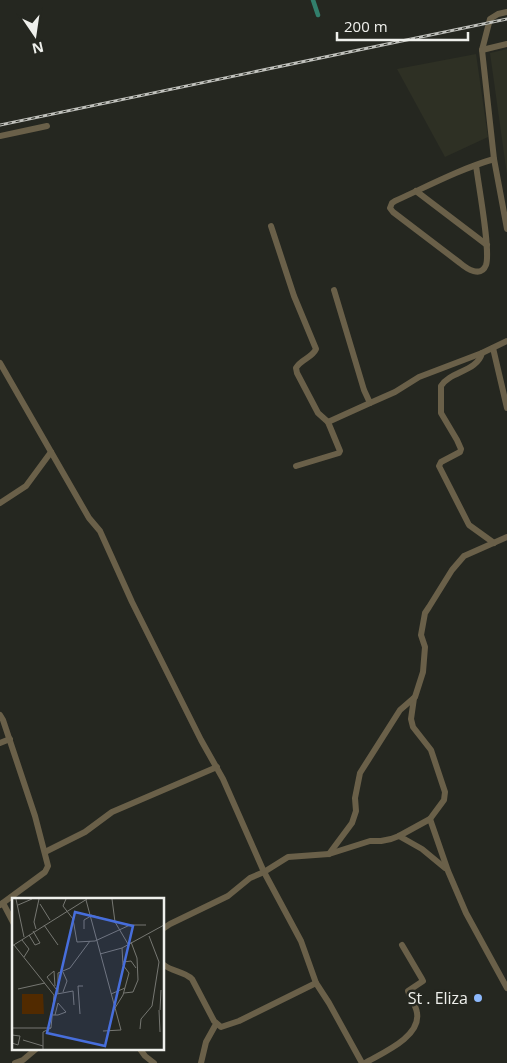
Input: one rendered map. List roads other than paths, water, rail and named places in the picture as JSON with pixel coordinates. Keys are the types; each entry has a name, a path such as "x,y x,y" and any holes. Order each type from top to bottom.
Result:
{"street":[{"path":"507,12 498,14 490,19 482,50 494,159 507,228"},
{"path":"482,50 507,44"},
{"path":"0,136 47,126"},
{"path":"476,165 486,245 486,265 477,272 470,270 390,208 392,203 452,174 476,165 494,159"},
{"path":"416,191 486,245"},
{"path":"271,226 294,296 316,349 313,355 300,362 296,368 297,373 318,413 328,422 340,452 296,466"},
{"path":"334,290 364,390 370,403"},
{"path":"328,422 395,392 419,377 507,342"},
{"path":"493,348 507,408"},
{"path":"482,353 478,362 447,379 441,386 441,413 461,449 460,452 441,462 439,466 469,525 494,543"},
{"path":"0,362 89,518 100,531 132,602 201,740 223,779 264,872 301,941 316,983 364,1063 408,1037 416,1019 417,1013 408,991 423,981 402,945"},
{"path":"0,503 26,486 51,452"},
{"path":"165,927 182,917 228,896 250,878 264,872 288,857 329,854 370,841 382,841 400,836 430,819 444,800 445,792 431,750 413,726 411,718 425,653 421,634 425,613 457,563 469,554 507,537"},
{"path":"329,854 352,823 356,811 355,798 360,773 400,710 415,696"},
{"path":"0,715 10,739 45,852 47,869 2,904 12,921"},
{"path":"0,743 10,739"},
{"path":"45,852 85,832 112,812 216,767"},
{"path":"430,819 448,871 466,913 507,988"},
{"path":"400,836 432,855 448,871"},
{"path":"165,966 174,972 187,974 192,979 216,1024 221,1027 226,1027 316,983"},
{"path":"201,1063 206,1042 216,1024"},
{"path":"15,1063 23,1060 35,1050"},
{"path":"141,1050 154,1063"}],"waterway":[{"path":"313,0 318,15"}],"railway":[{"path":"0,125 507,19"}],"place":[{"name":"St . Eliza","path":"478,998"}]}
